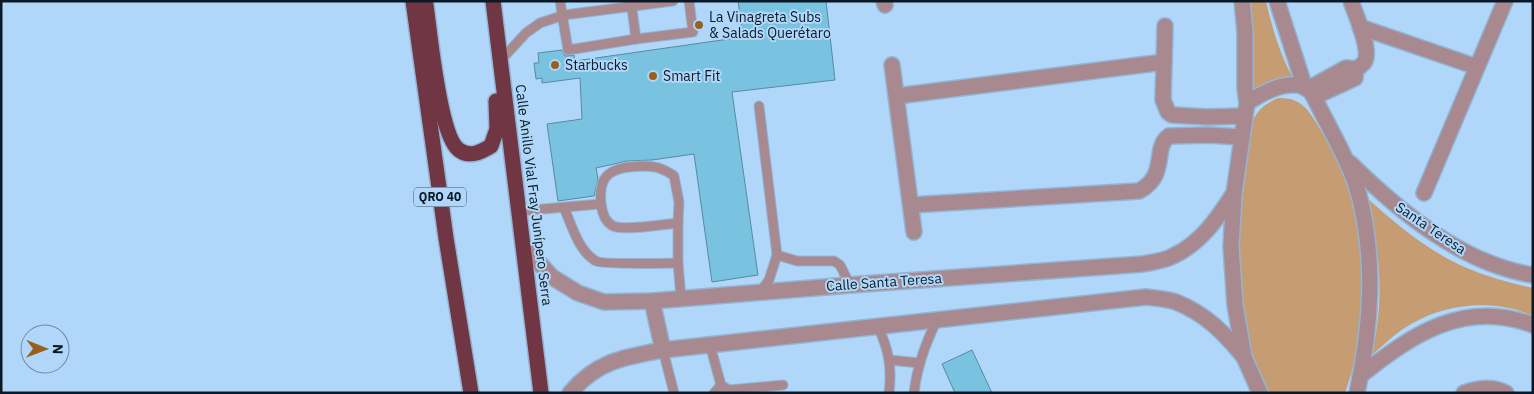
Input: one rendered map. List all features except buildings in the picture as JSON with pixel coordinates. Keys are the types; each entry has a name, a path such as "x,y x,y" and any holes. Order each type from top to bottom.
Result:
{"highway":[{"name":"QRO 40","path":"413,1 446,238 472,393"},
{"path":"424,1 442,114 453,144 459,150 470,154 491,146 497,129 498,111 487,33 488,1"},
{"name":"Calle Anillo Vial Fray Junípero Serra","path":"493,1 525,247 541,393"}],"street":[{"path":"1242,1 1245,32 1246,110 1234,193 1232,257 1235,305 1244,357 1260,393"},
{"path":"1277,1 1309,91 1343,156 1359,194 1368,242 1371,291 1368,337 1357,393"},
{"path":"1165,26 1163,100 1168,112 1172,115 1198,116 1246,110 1262,92 1273,88 1296,86 1309,91 1355,78 1356,69 1366,60 1366,52 1360,27 1350,1"},
{"path":"1424,193 1504,1"},
{"path":"1360,27 1478,67"},
{"path":"897,96 1164,62"},
{"path":"892,65 912,205 914,232"},
{"path":"912,205 1139,191 1146,187 1156,176 1163,142 1169,136 1208,135 1242,137"},
{"name":"Santa Teresa","path":"1343,156 1376,189 1410,216 1451,243 1480,259 1521,273 1533,275"},
{"name":"Calle Santa Teresa","path":"525,247 552,277 578,293 604,302 652,301 850,284 1133,265 1171,257 1196,243 1216,222 1234,193"},
{"path":"570,393 587,375 599,367 623,358 663,350 1146,297 1175,301 1202,315 1222,331 1244,357"},
{"path":"652,301 663,350"},
{"path":"1360,376 1387,354 1443,322 1463,317 1489,315 1515,318 1533,325"},
{"path":"1464,393 1481,388 1492,388 1506,393"}],"lane":[{"path":"560,1 564,15 568,50 693,32 689,1"},
{"path":"500,61 526,33 540,23 564,15 631,4 673,1"},
{"path":"631,4 636,39"},
{"path":"759,106 777,255 769,280 760,292"},
{"path":"678,223 626,228 613,226 606,218 600,204 602,186 606,177 617,169 642,166 656,166 674,176 679,202 678,263 681,298"},
{"path":"520,212 600,204"},
{"path":"564,208 585,252 597,262 678,263"},
{"path":"777,255 797,261 834,261 840,265 850,284"},
{"path":"914,393 919,363 937,320"},
{"path":"878,327 886,343 890,360 889,393"},
{"path":"710,345 721,385 728,390 736,391 783,385"},
{"path":"663,350 674,393"},
{"path":"890,360 919,363"},
{"path":"714,393 721,385"}],"shaded area":[{"path":"1250,1 1266,1 1285,63 1295,82 1272,82 1252,92 1254,70"},
{"path":"1278,98 1287,98 1300,103 1314,119 1331,147 1345,178 1360,228 1364,262 1361,315 1357,349 1345,393 1266,393 1252,358 1240,308 1238,232 1252,122 1262,107"},
{"path":"1364,195 1412,236 1439,254 1491,277 1533,288 1533,316 1504,307 1488,305 1441,311 1407,326 1371,356 1378,316 1379,275 1374,235"}],"place":[{"name":"La Vinagreta Subs & Salads Querétaro","path":"699,25"},
{"name":"Starbucks","path":"555,65"},
{"name":"Smart Fit","path":"653,76"}]}
